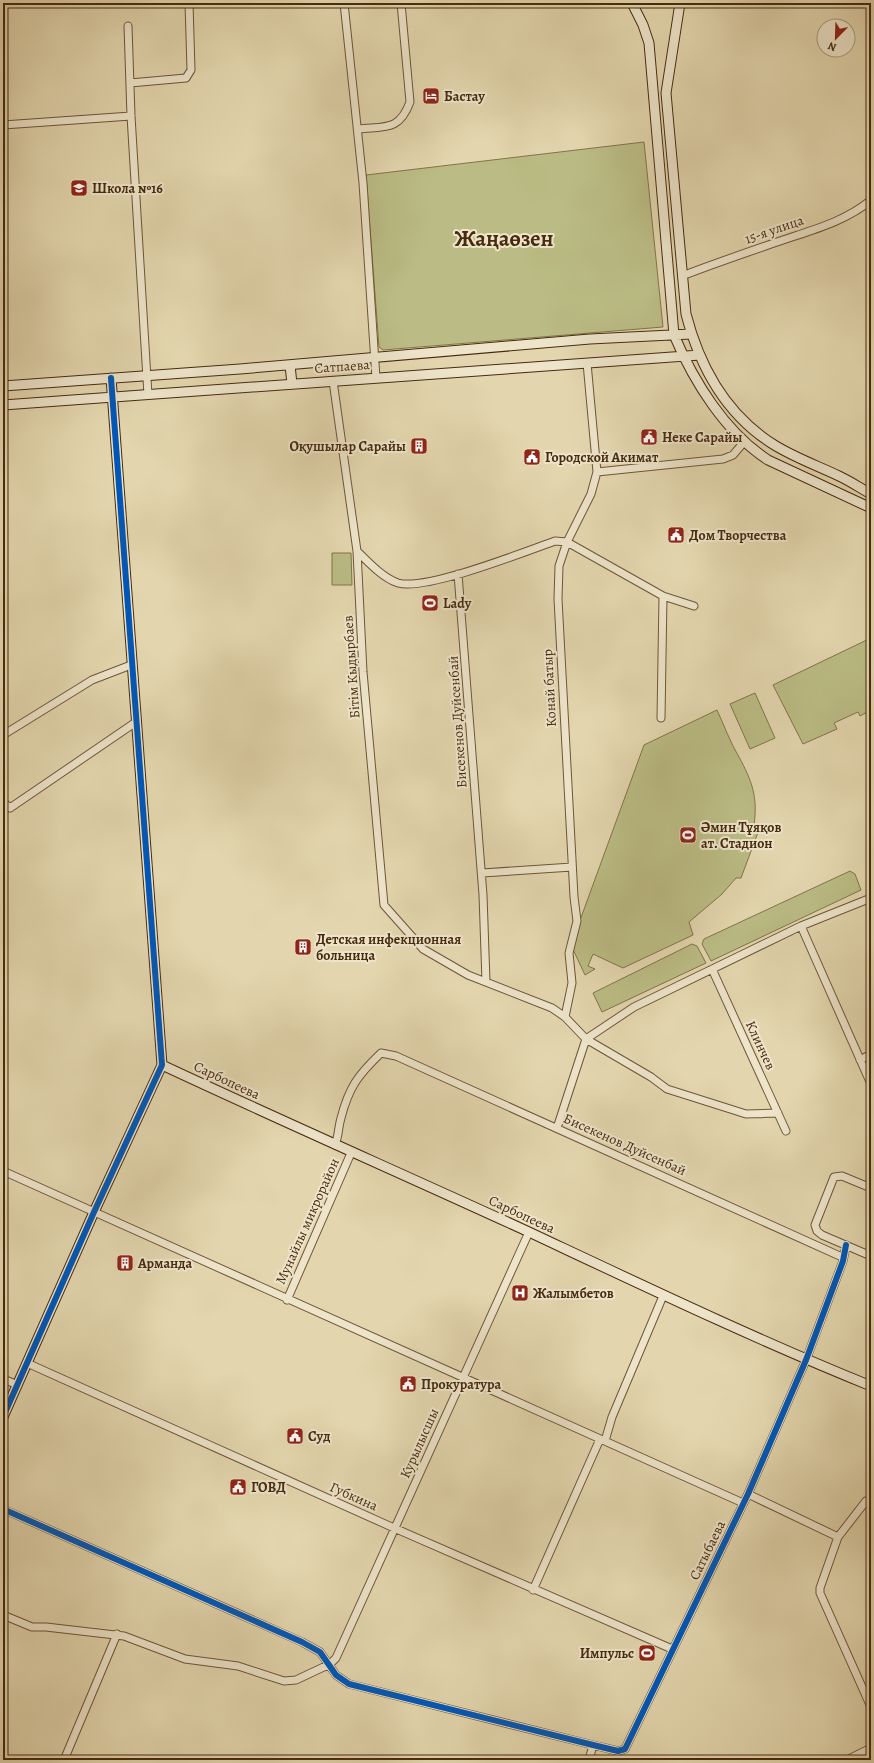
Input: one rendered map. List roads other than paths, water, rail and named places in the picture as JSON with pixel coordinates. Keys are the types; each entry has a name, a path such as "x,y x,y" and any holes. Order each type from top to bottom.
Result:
{"street":[{"path":"130,83 186,78 190,74 192,70 189,3"},
{"path":"344,3 358,128 376,378"},
{"path":"358,128 392,126 405,115 410,102 401,3"},
{"path":"632,3 643,25 649,43 651,56 674,335 683,356 728,426 744,442 768,460 871,508"},
{"path":"680,3 666,93 682,276 686,314 691,334 715,386 749,427 788,453 840,477 871,494"},
{"path":"128,26 131,116 148,395"},
{"path":"3,125 131,116"},
{"name":"15-я улица","path":"682,276 726,259 815,229 858,212 871,200"},
{"name":"Сатпаева","path":"3,386 290,365 590,339 691,334"},
{"name":"Сатпаева","path":"3,405 700,355"},
{"name":"Конай батыр","path":"565,1017 572,983 569,953 577,920 572,867 558,598 559,566 567,542 591,494 597,472 588,363"},
{"path":"290,365 292,384"},
{"path":"3,1417 94,1212 162,1065 111,378"},
{"name":"Бiтiм Кыдырбаев","path":"333,381 357,552 363,672 384,905 416,939 423,949 468,975 552,1008 565,1017 586,1038 651,1077 667,1090 746,1114 778,1113"},
{"path":"597,472 723,459 734,454 744,442"},
{"path":"357,552 381,573 398,583 416,584 458,574 555,541 567,542 663,596 694,606"},
{"name":"Бисекенов Дуйсенбай","path":"458,574 482,873 486,982"},
{"path":"661,718 663,596"},
{"path":"3,735 92,680 132,665"},
{"path":"3,802 10,808 136,722"},
{"path":"482,873 572,867"},
{"path":"557,1128 586,1038 634,1007 801,926 871,898"},
{"path":"801,926 871,1084"},
{"name":"Клинчев","path":"712,969 786,1131"},
{"name":"Бисекенов Дуйсенбай","path":"335,1145 340,1133 340,1120 351,1087 368,1065 381,1053 396,1056 842,1258"},
{"path":"860,1060 871,1054"},
{"name":"Сарбопеева","path":"162,1065 351,1153 529,1232 663,1296 806,1360 871,1386"},
{"name":"Мунайлы микрорайон","path":"287,1300 351,1153"},
{"path":"3,1171 287,1300 463,1377 743,1503"},
{"path":"871,1188 842,1176 834,1177 815,1225 822,1235 871,1256"},
{"name":"Курылысшы","path":"330,1664 336,1658 529,1232"},
{"name":"Сатыбаева","path":"593,1745 618,1751 625,1749 748,1494 806,1360 843,1261 842,1258 846,1245"},
{"path":"533,1590 602,1440 663,1296"},
{"name":"Губкина","path":"27,1363 533,1590 672,1650"},
{"path":"3,1378 18,1385"},
{"path":"748,1494 838,1537"},
{"path":"871,1500 866,1501 838,1537 820,1588 820,1593 871,1707"},
{"path":"3,1509 302,1642 320,1652 330,1664 336,1675 349,1684 593,1745 589,1760"},
{"path":"3,1615 32,1627 117,1634 185,1659 238,1666 284,1681 296,1680 330,1664"},
{"path":"64,1760 117,1634"},
{"path":"847,1760 871,1748"}],"place":[{"name":"Бастау","path":"431,96"},
{"name":"Школа №16","path":"79,188"},
{"name":"Неке Сарайы","path":"649,437"},
{"name":"Оқушылар Сарайы","path":"419,446"},
{"name":"Городской Акимат","path":"532,457"},
{"name":"Дом Творчества","path":"676,535"},
{"name":"Lady","path":"430,603"},
{"name":"Әмин Тұяқов ат. Стадион","path":"688,835"},
{"name":"Детская инфекционная больница","path":"303,947"},
{"name":"Арманда","path":"125,1263"},
{"name":"Жалымбетов","path":"520,1293"},
{"name":"Прокуратура","path":"408,1384"},
{"name":"Суд","path":"295,1436"},
{"name":"ГОВД","path":"238,1487"},
{"name":"Импульс","path":"647,1653"}],"district":[{"name":"Жаңаөзен","path":"504,238"}]}
